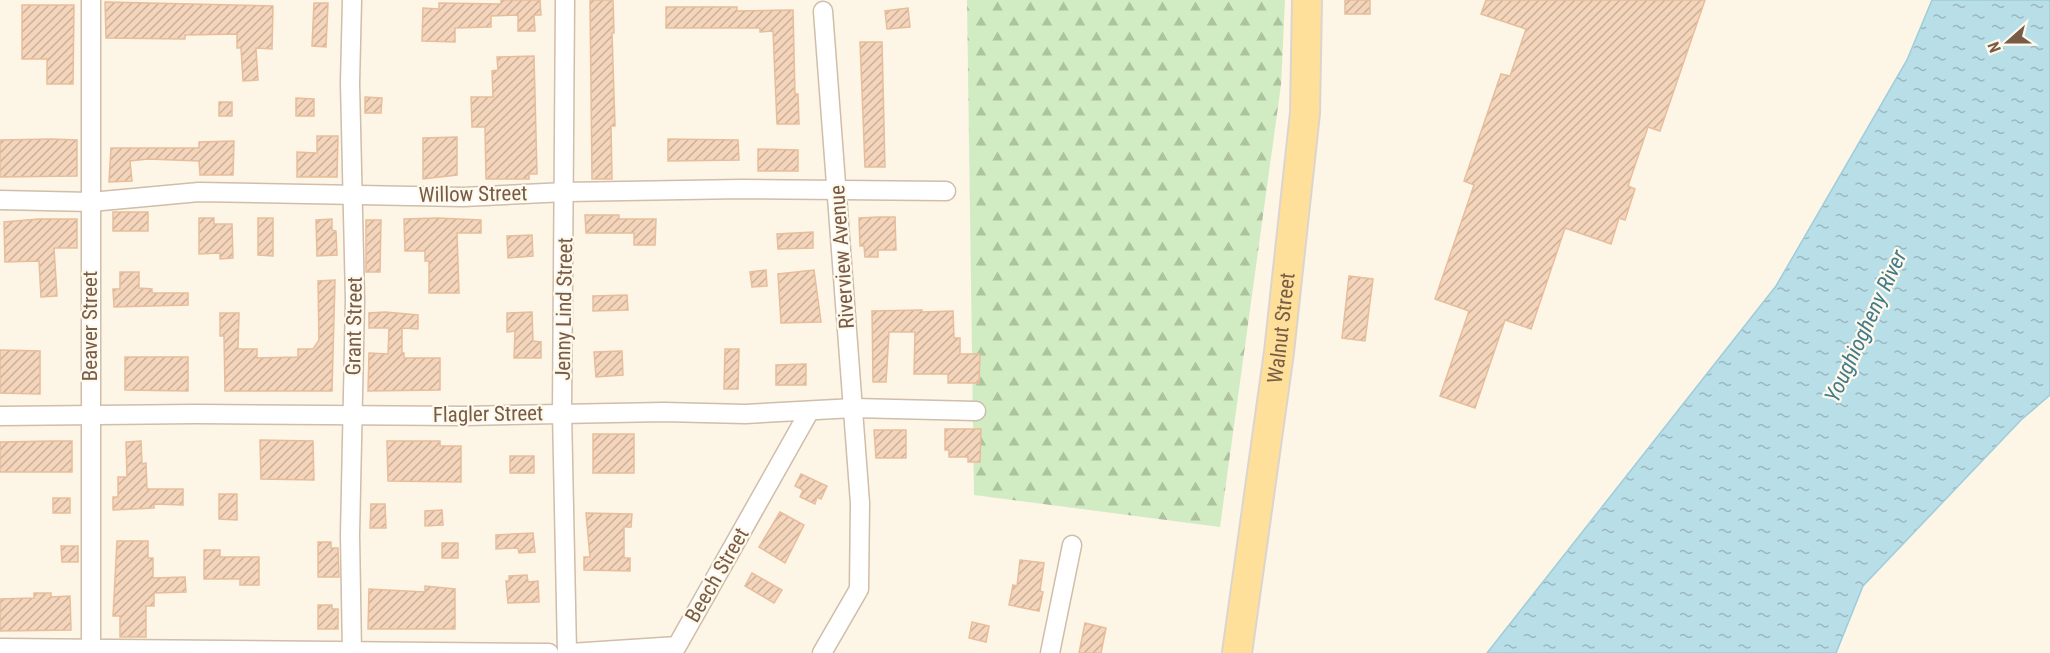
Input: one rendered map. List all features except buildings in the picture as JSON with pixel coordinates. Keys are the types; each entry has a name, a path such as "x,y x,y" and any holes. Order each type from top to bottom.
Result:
{"main road":[{"name":"Walnut Street","path":"1236,653 1277,364 1305,113 1307,0"}],"street":[{"name":"Beaver Street","path":"91,0 89,416 91,650"},
{"name":"Grant Street","path":"352,0 350,83 355,300 350,535 352,652"},
{"name":"Jenny Lind Street","path":"565,0 566,192 562,412 569,653"},
{"name":"Riverview Avenue","path":"822,653 859,589 860,503 823,11"},
{"name":"Willow Street","path":"0,200 91,202 199,192 463,197 566,192 742,189 837,192 946,191"},
{"name":"Flagler Street","path":"0,416 353,414 464,416 562,412 809,412 854,408 976,411"},
{"name":"Beech Street","path":"569,653 677,646 809,412"},
{"path":"1050,653 1072,545"},
{"path":"0,648 549,653"}],"green space":[{"path":"967,0 1285,0 1281,85 1220,527 974,495"}],"water":[{"name":"Youghiogheny River","path":"1932,0 2050,0 2050,395 2021,420 1863,586 1836,653 1487,653 1776,286 1907,60"}]}
